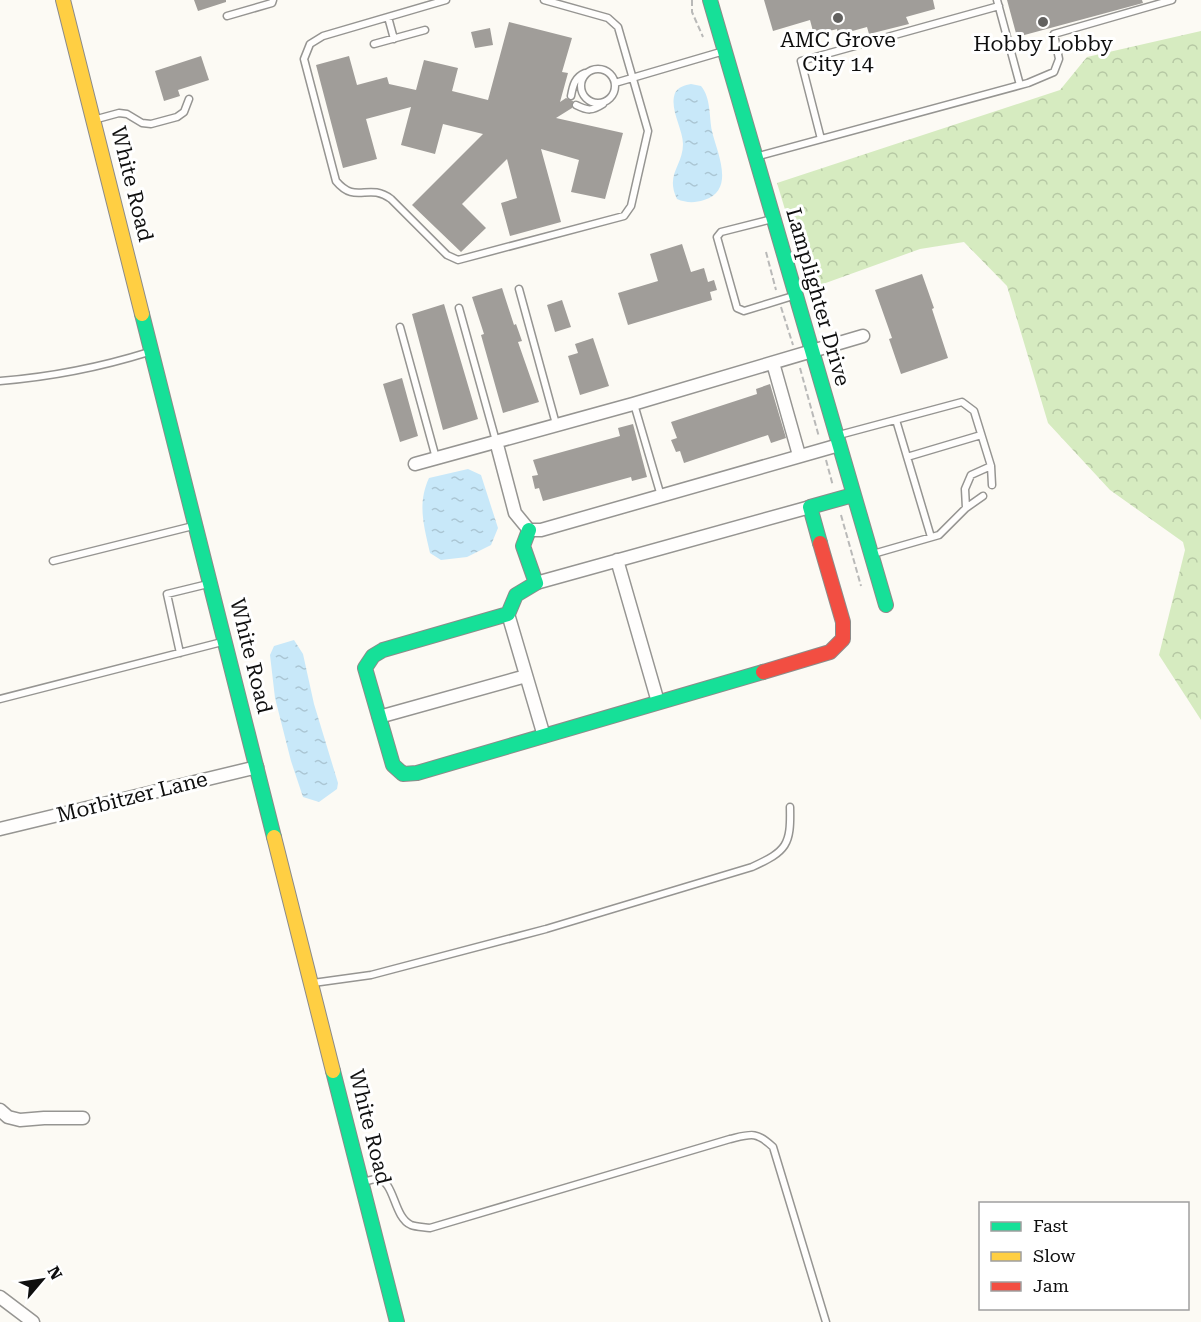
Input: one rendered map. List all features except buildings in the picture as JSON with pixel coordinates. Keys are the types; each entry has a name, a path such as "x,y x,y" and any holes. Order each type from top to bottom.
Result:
{"street":[{"name":"White Road","path":"63,0 397,1322"},
{"name":"Lamplighter Drive","path":"710,0 886,605"},
{"path":"415,464 633,404 863,336"},
{"path":"773,363 799,455"},
{"path":"496,441 515,513 529,530"},
{"path":"529,530 541,530 661,496 799,455 837,441"},
{"path":"544,736 508,614 516,595 536,583 853,495"},
{"path":"508,614 383,650 373,656 365,668 393,765 403,774 417,773 831,652 843,639 843,622 810,507"},
{"path":"529,530 523,546 536,583"},
{"path":"617,560 658,702"},
{"path":"379,717 526,676"},
{"name":"Morbitzer Lane","path":"3,828 257,767"},
{"path":"0,1110 8,1117 20,1120 83,1118"},
{"path":"0,1297 33,1322"}],"lane":[{"path":"227,16 272,3 273,0"},
{"path":"446,0 323,36 310,44 306,52 305,68 336,182 344,190 353,194 370,191 382,192 447,255 458,261 624,216 631,206 648,131 618,27 608,18 544,0"},
{"path":"756,157 1020,85 1054,72 1059,59 1054,34 1172,0"},
{"path":"821,139 801,61 998,3 1020,85"},
{"path":"387,17 394,39"},
{"path":"374,44 425,30"},
{"path":"615,82 725,51"},
{"path":"571,96 574,82 579,76 599,69 605,70 613,77 614,94 606,102 592,110 576,105"},
{"path":"589,72 582,80 584,96 594,103 606,102"},
{"path":"94,120 119,113 127,114 142,123 151,124 177,117 184,112 189,99"},
{"path":"772,219 721,232 717,237 737,308 744,311 795,296"},
{"path":"519,289 556,424"},
{"path":"459,308 496,441"},
{"path":"399,327 436,458"},
{"path":"0,381 45,376 153,351"},
{"path":"837,441 896,420 962,402 974,411 991,466 992,485"},
{"path":"633,404 661,496"},
{"path":"896,420 931,537"},
{"path":"907,457 981,435"},
{"path":"966,508 965,489 971,475 991,466"},
{"path":"871,555 939,535 966,508 983,496"},
{"path":"53,561 196,525"},
{"path":"180,653 167,594 212,583"},
{"path":"0,699 226,641"},
{"path":"312,983 371,975 536,932 752,867 773,858 786,845 791,828 790,807"},
{"path":"362,1182 378,1179 384,1182 389,1188 401,1218 410,1225 430,1228 730,1139 749,1134 762,1136 773,1147 826,1322"}],"green space":[{"path":"1201,31 1201,720 1159,655 1185,550 1183,542 1110,490 1048,423 1007,286 964,242 920,249 809,289 777,183 1060,90 1087,57"}],"water":[{"path":"691,84 701,86 707,96 712,131 722,170 722,180 714,195 697,202 677,199 673,183 683,144 674,106 675,93 678,89"},
{"path":"468,469 481,475 498,528 491,545 467,557 441,560 430,553 422,506 425,488 429,478"},
{"path":"294,640 303,654 314,704 338,783 337,789 319,802 303,797 275,698 270,655 274,646"}],"traffic: fast":[{"path":"710,0 886,605"},
{"path":"142,314 274,837"},
{"path":"820,543 810,507 853,495"},
{"path":"529,530 523,546 536,583 516,595 508,614 383,650 373,656 365,668 393,765 403,774 417,773 763,672"},
{"path":"333,1071 397,1322"}],"traffic: slow":[{"path":"63,0 142,314"},
{"path":"274,837 333,1071"}],"traffic: jam":[{"path":"763,672 830,652 843,639 843,622 820,543"}],"place":[{"name":"AMC Grove City 14","path":"838,18"},
{"name":"Hobby Lobby","path":"1043,22"}]}
